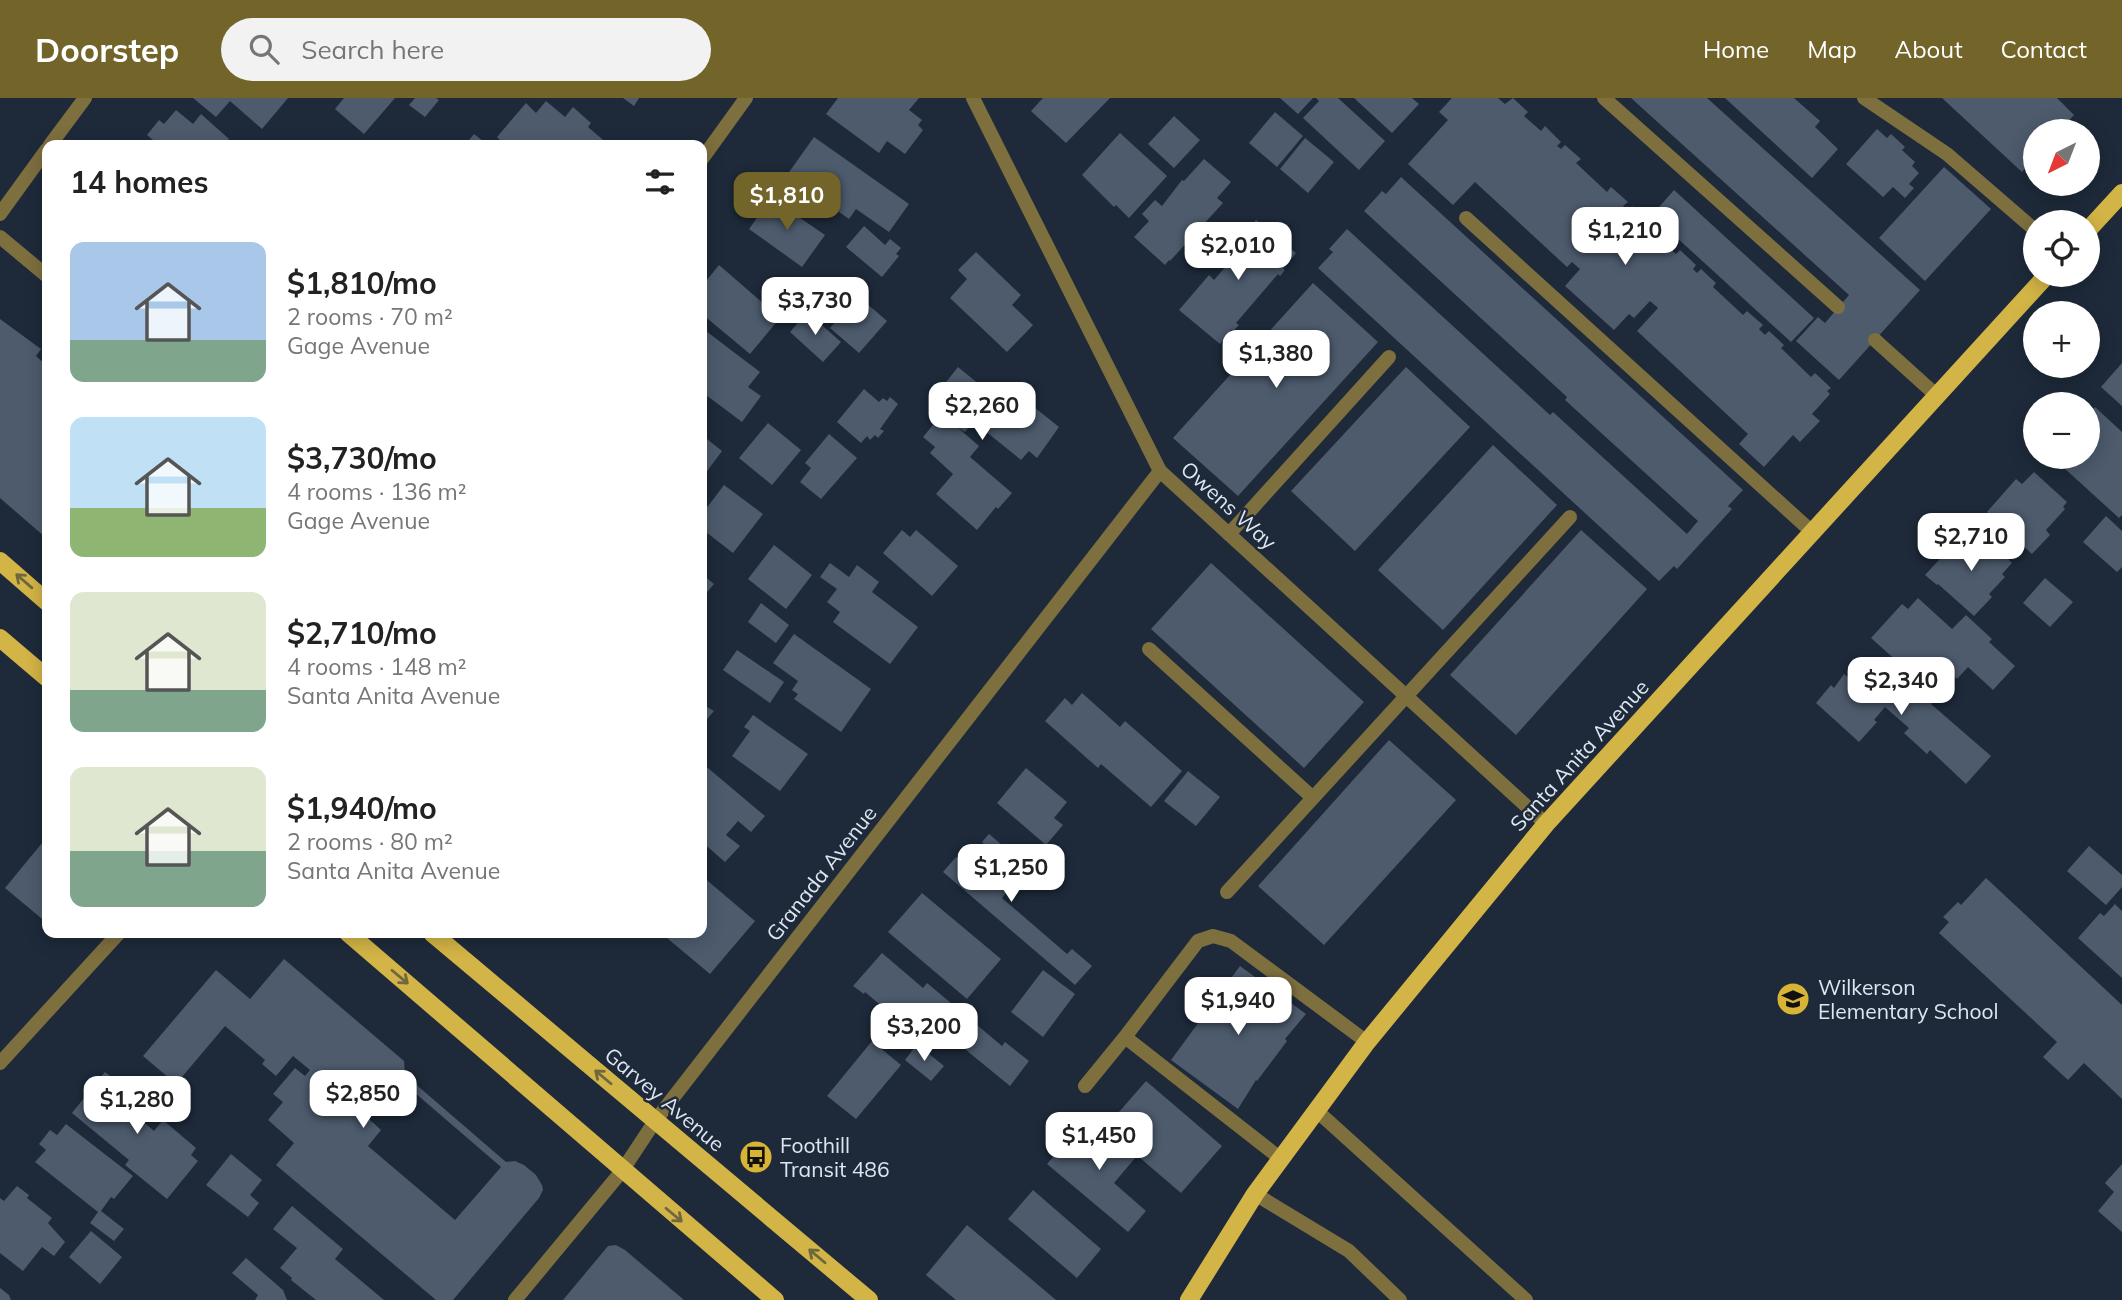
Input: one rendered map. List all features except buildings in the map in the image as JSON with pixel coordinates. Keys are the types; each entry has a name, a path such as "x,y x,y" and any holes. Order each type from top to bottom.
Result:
{"main road":[{"path":"2100,217 2122,193"},
{"name":"Santa Anita Avenue","path":"1189,1300 1255,1194 1367,1042 1546,824 2036,287"},
{"path":"0,561 42,598"},
{"path":"0,638 42,674"},
{"path":"354,938 775,1300"},
{"name":"Garvey Avenue","path":"438,938 869,1300"}],"street":[{"path":"54,140 85,98"},
{"path":"707,152 746,98"},
{"name":"Owens Way","path":"973,98 1160,471 1546,824"},
{"path":"1604,98 1838,307"},
{"path":"1864,98 1947,154 2023,220"},
{"path":"0,214 42,157"},
{"path":"1466,218 1811,531"},
{"path":"0,237 42,272"},
{"path":"1875,340 1936,396"},
{"path":"1229,534 1390,357"},
{"name":"Granada Avenue","path":"514,1300 622,1171 655,1121 1160,471"},
{"path":"1227,892 1570,517"},
{"path":"1149,649 1313,798"},
{"path":"1085,1086 1198,941 1213,936 1231,941 1367,1042"},
{"path":"0,1063 115,938"},
{"path":"1125,1037 1281,1159"},
{"path":"1317,1111 1527,1300"},
{"path":"1255,1194 1349,1251 1400,1300"}],"place":[{"name":"Wilkerson Elementary School","path":"1793,999"},
{"name":"Foothill Transit 486","path":"756,1157"}]}
